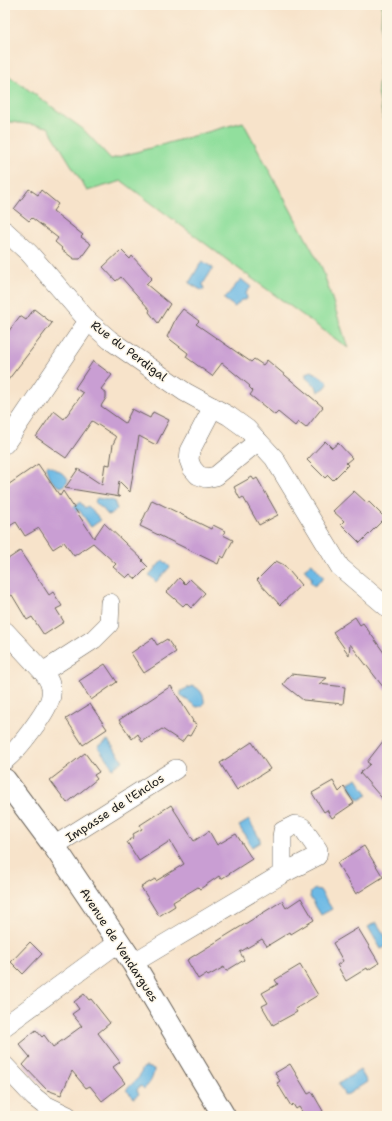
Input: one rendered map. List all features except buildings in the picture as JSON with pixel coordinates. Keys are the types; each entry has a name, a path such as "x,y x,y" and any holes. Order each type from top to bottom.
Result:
{"street":[{"name":"Rue du Perdigal","path":"5,231 28,253 88,321 110,340 185,392 230,416 247,429 274,458 340,567 387,607"},
{"path":"5,444 88,321"},
{"path":"213,407 190,451 189,460 192,468 198,475 206,478 216,476 258,441"},
{"path":"43,672 94,639 109,624 110,603"},
{"path":"5,631 43,672 51,683 51,696 26,739 5,760"},
{"name":"Impasse de l'Enclos","path":"54,846 176,769"},
{"name":"Avenue de Vendargues","path":"5,780 54,846 133,963 224,1116"},
{"path":"133,963 282,874"},
{"path":"5,1026 119,942"},
{"path":"5,1066 34,1097 43,1104 68,1116"}],"green space":[{"path":"382,5 387,5 387,140 378,91"},
{"path":"5,73 83,129 111,159 243,122 322,268 348,348 239,269 122,181 87,191 48,127 5,121"}],"water":[{"path":"202,261 213,268 203,284 204,290 201,290 189,283"},
{"path":"241,279 251,287 246,293 247,299 241,300 235,307 224,299"},
{"path":"312,371 327,381 328,384 325,388 318,392 316,386 306,378 306,373"},
{"path":"48,465 65,475 68,479 62,487 53,482 49,477 46,467"},
{"path":"97,498 114,501 117,509 112,514 108,515 95,503"},
{"path":"80,502 85,508 88,506 101,520 91,527 79,510 76,512 73,508"},
{"path":"163,560 170,567 156,582 149,575"},
{"path":"312,563 324,578 314,586 310,581 312,579 304,569"},
{"path":"192,686 197,688 202,694 204,703 202,706 197,707 181,696 181,691"},
{"path":"108,740 123,761 113,768 98,747"},
{"path":"357,778 368,795 359,800 348,783"},
{"path":"249,820 260,839 260,842 252,847 239,826"},
{"path":"315,889 320,890 332,909 321,915 310,897 311,892"},
{"path":"376,922 387,939 387,946 381,949 368,927"},
{"path":"146,1067 154,1069 152,1077 144,1089 141,1086 138,1088 137,1090 139,1094 134,1098 126,1090 139,1077 143,1068"},
{"path":"360,1070 367,1082 345,1096 338,1084"}]}
